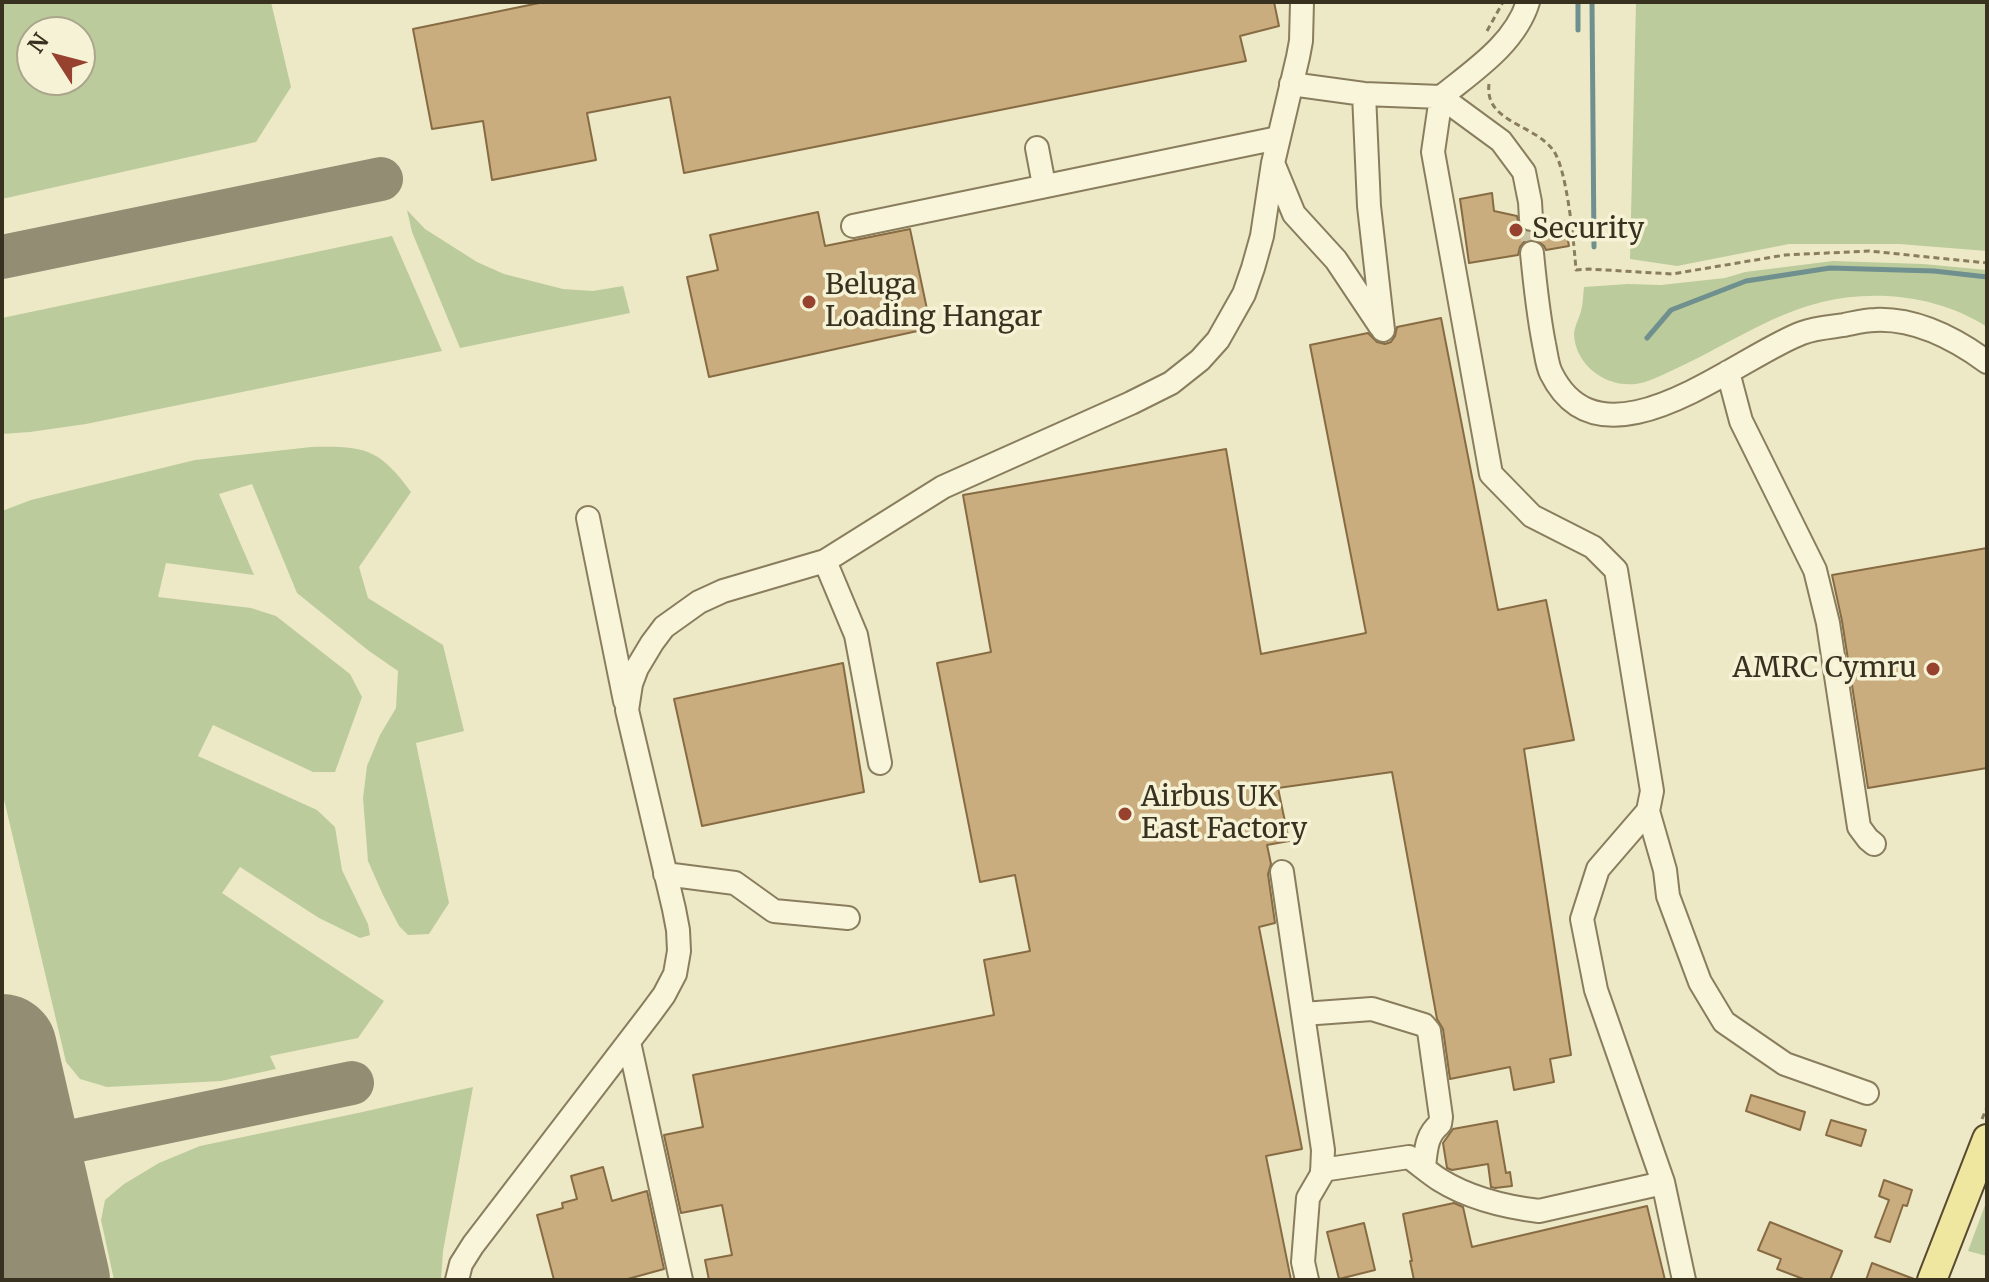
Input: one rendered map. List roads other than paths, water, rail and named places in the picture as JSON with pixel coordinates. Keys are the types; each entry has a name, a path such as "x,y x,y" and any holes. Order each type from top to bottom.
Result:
{"main road":[{"path":"1932,1280 1987,1139"}],"street":[{"path":"627,710 631,684 652,643 664,627 699,602 723,591 825,561 943,487 1171,383 1189,370 1218,340 1244,294 1262,236 1278,138 1301,41 1302,2"},
{"path":"1528,2 1513,31 1492,54 1441,97 1433,152 1491,474 1532,516 1593,547 1616,570 1652,791 1648,811 1665,870 1668,896 1700,982 1724,1022 1785,1064 1867,1093"},
{"path":"1291,84 1364,94 1441,97 1501,141 1524,172 1531,219"},
{"path":"1273,163 1294,214 1336,260 1383,330 1369,206 1364,94"},
{"path":"853,226 1278,138"},
{"path":"1037,148 1044,185"},
{"path":"1532,253 1538,315 1550,371 1562,390 1577,405 1596,413 1613,416 1646,411 1681,398 1803,332 1875,320 1911,324 1941,333 1987,362"},
{"path":"1728,372 1741,421 1815,570 1828,623 1859,827 1874,844"},
{"path":"457,1280 461,1264 473,1245 664,995 675,974 679,951 678,930 627,710 588,518"},
{"path":"825,561 856,635 880,763"},
{"path":"1648,811 1598,869 1582,919 1596,990 1663,1183 1684,1280"},
{"path":"1282,872 1323,1150 1322,1174 1308,1198 1303,1262 1307,1280"},
{"path":"665,874 735,883 774,911 848,918"},
{"path":"1303,1014 1372,1009 1424,1025 1429,1031 1441,1117 1440,1124 1428,1140 1424,1167"},
{"path":"629,1042 681,1280"},
{"path":"1322,1170 1409,1157 1459,1190 1539,1211 1663,1183"}],"waterway":[{"path":"1578,2 1578,30"},
{"path":"1592,2 1594,247"},
{"path":"1647,338 1671,310 1746,281 1830,268 1934,271 1987,277"}],"tunnel":[{"path":"1531,219 1532,253"}],"place":[{"name":"Security","path":"1516,230"},
{"name":"Beluga Loading Hangar","path":"809,302"},
{"name":"AMRC Cymru","path":"1933,669"},
{"name":"Airbus UK East Factory","path":"1125,814"}]}
